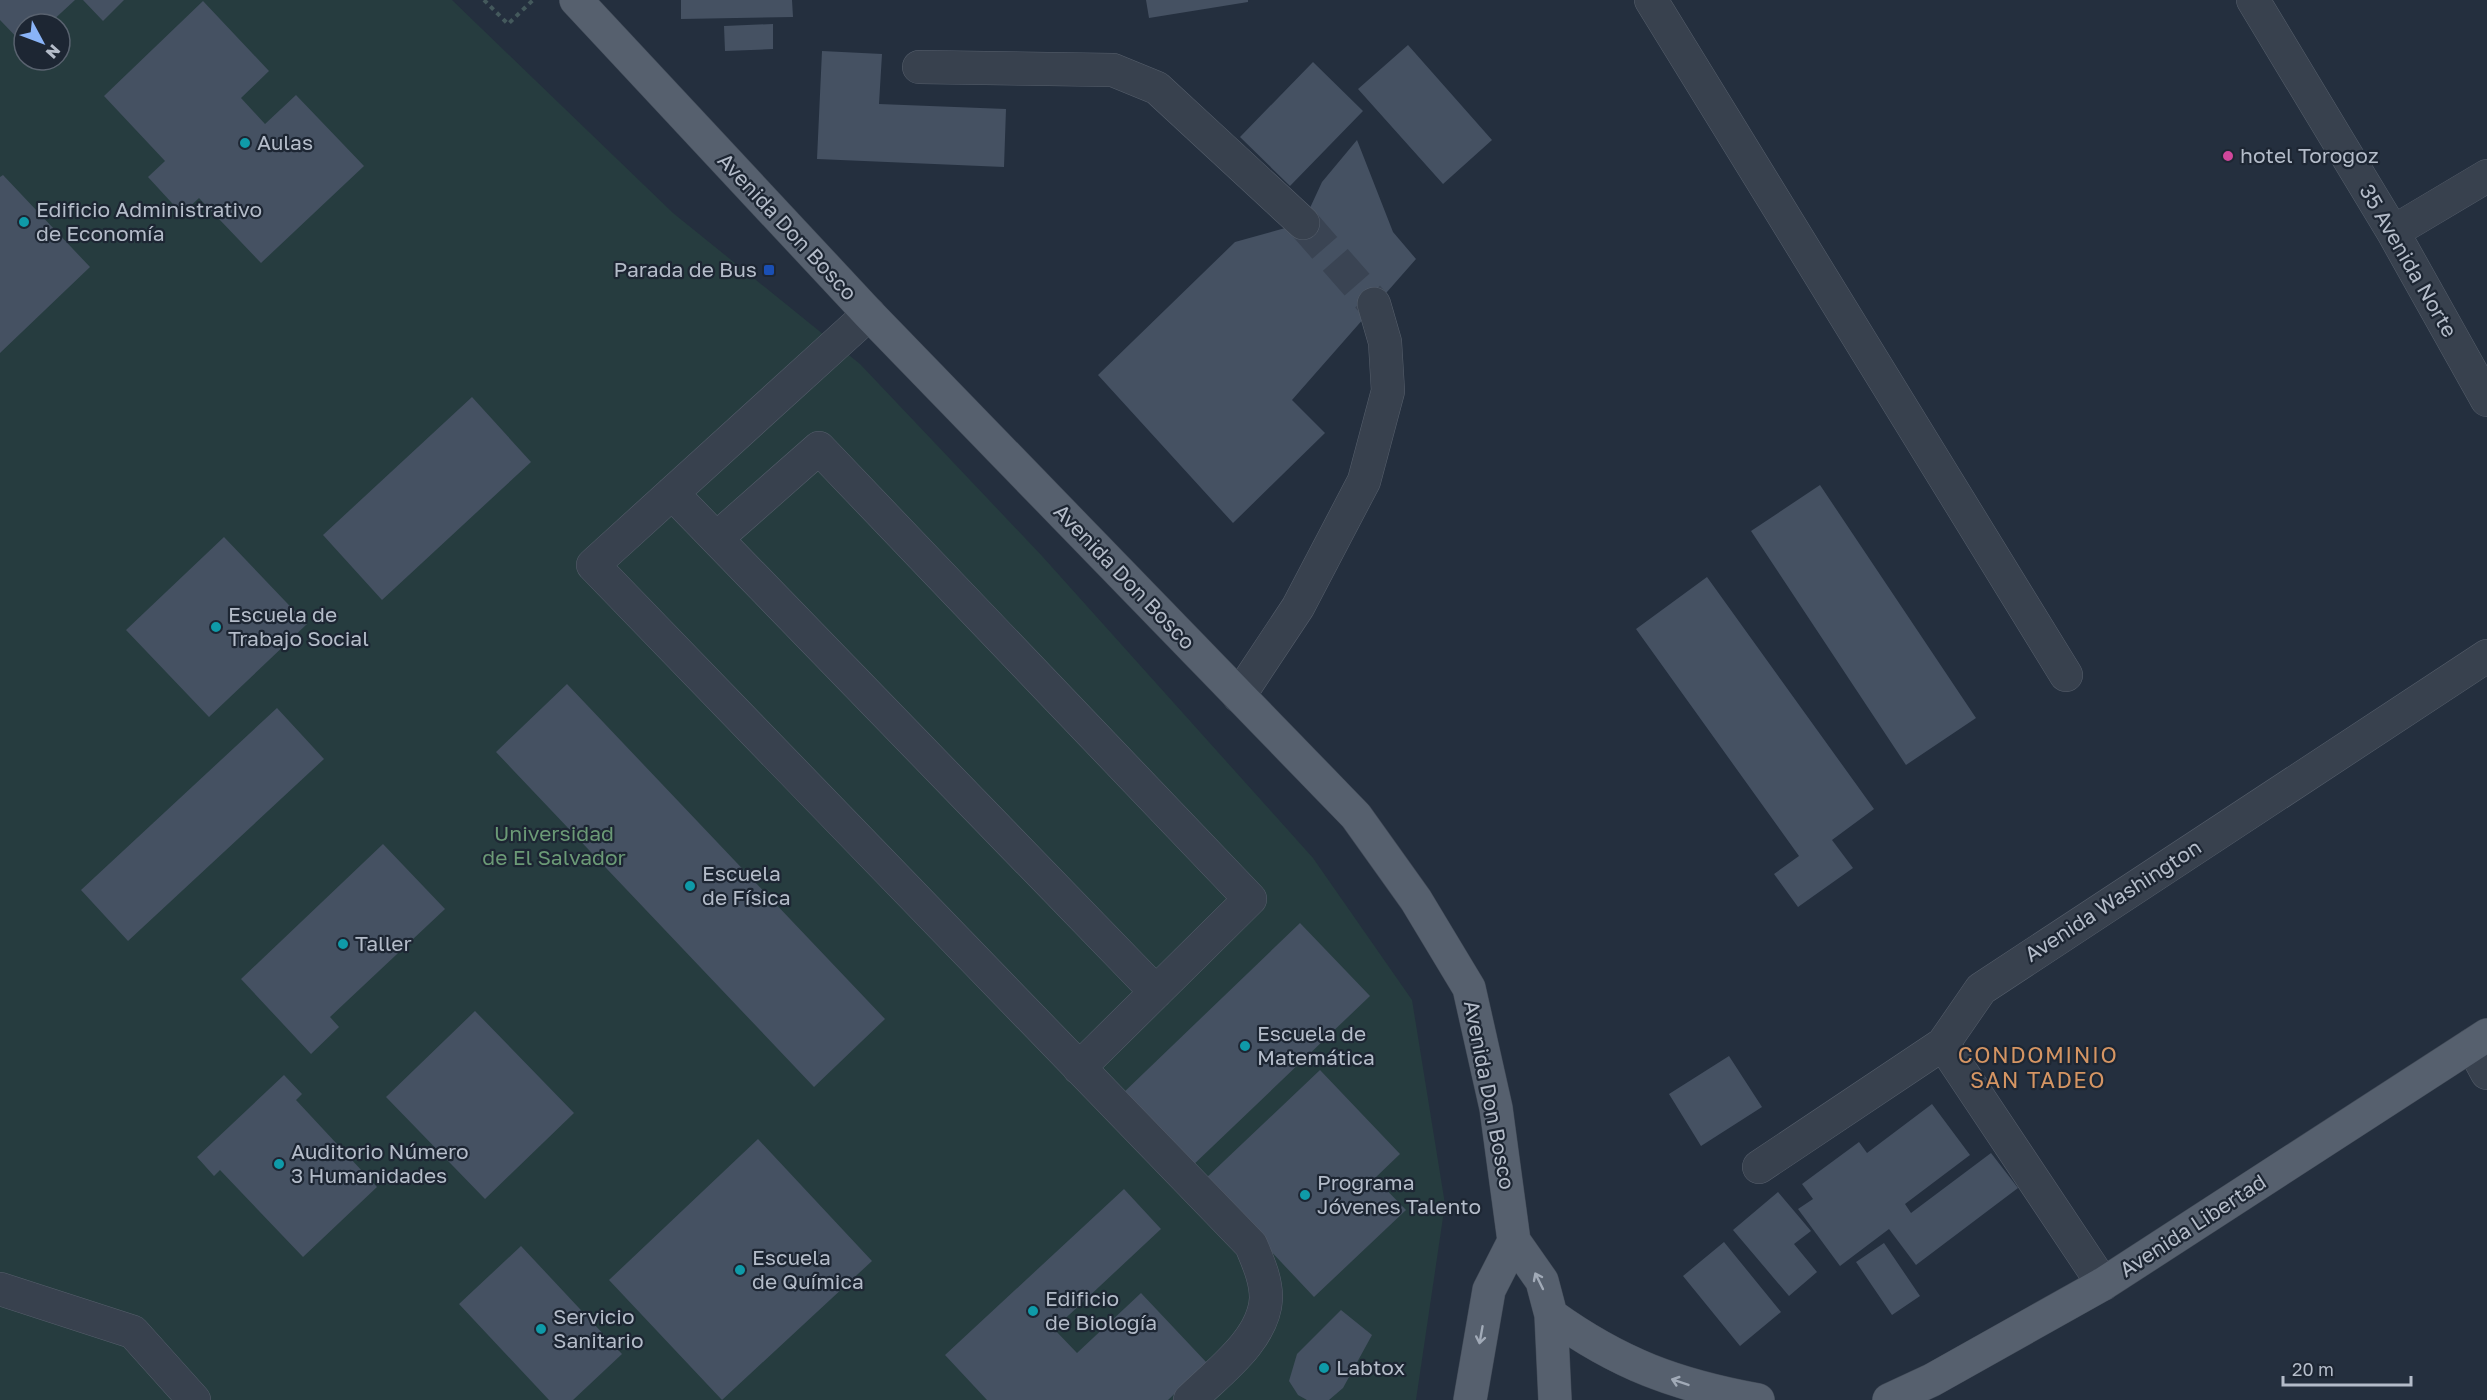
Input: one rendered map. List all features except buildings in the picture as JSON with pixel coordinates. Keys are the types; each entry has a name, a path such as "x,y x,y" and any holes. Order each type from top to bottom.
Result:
{"main road":[{"name":"Avenida Don Bosco","path":"576,0 869,314 1356,816 1416,900 1469,988 1496,1108 1515,1241 1542,1281 1551,1315 1555,1400"},
{"name":"Avenida Libertad","path":"1889,1400 1932,1380 2103,1284 2480,1040"},
{"path":"1470,1400 1489,1290 1515,1241"},
{"path":"1551,1315 1583,1338 1642,1369 1704,1390 1758,1400"}],"street":[{"path":"1651,0 2066,675"},
{"name":"35 Avenida Norte","path":"2253,0 2393,232 2487,400"},
{"path":"920,67 1113,70 1131,75 1157,88 1303,223"},
{"path":"2393,232 2487,176"},
{"path":"1239,696 1298,607 1364,481 1388,391 1385,342 1374,304"},
{"path":"869,314 593,565 1251,1245 1263,1275 1266,1299 1260,1321 1243,1348 1190,1400"},
{"path":"717,538 819,448 1250,899 1079,1068"},
{"path":"672,493 1156,992"},
{"name":"Avenida Washington","path":"1759,1167 1943,1044 1981,989 2487,656"},
{"path":"2480,1040 2487,1073"},
{"path":"1943,1044 2103,1284"},
{"path":"0,1289 133,1332 194,1400"}],"path":[{"path":"484,0 508,24 533,0"}],"green space":[{"name":"Universidad de El Salvador","path":"0,0 452,0 673,213 860,364 1042,556 1313,858 1412,1000 1445,1204 1416,1400 0,1400"}],"tunnel":[{"path":"1303,223 1374,304"}],"place":[{"name":"Aulas","path":"245,143"},
{"name":"hotel Torogoz","path":"2228,156"},
{"name":"Edificio Administrativo de Economía","path":"24,222"},
{"name":"Parada de Bus","path":"769,270"},
{"name":"Escuela de Trabajo Social","path":"216,627"},
{"name":"Escuela de Física","path":"690,886"},
{"name":"Taller","path":"343,944"},
{"name":"Escuela de Matemática","path":"1245,1046"},
{"name":"Auditorio Número 3 Humanidades","path":"279,1164"},
{"name":"Programa Jóvenes Talento","path":"1305,1195"},
{"name":"Escuela de Química","path":"740,1270"},
{"name":"Edificio de Biología","path":"1033,1311"},
{"name":"Servicio Sanitario","path":"541,1329"},
{"name":"Labtox","path":"1324,1368"}],"district":[{"name":"CONDOMINIO SAN TADEO","path":"2038,1068"}]}
